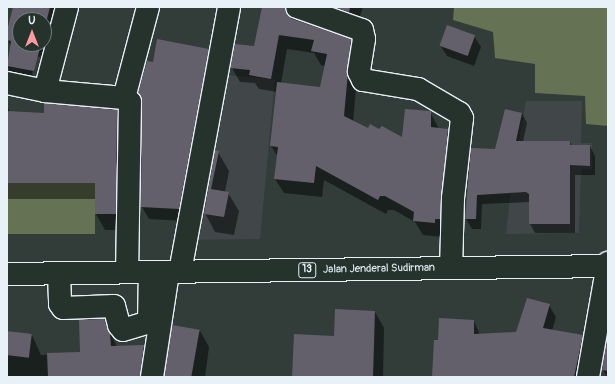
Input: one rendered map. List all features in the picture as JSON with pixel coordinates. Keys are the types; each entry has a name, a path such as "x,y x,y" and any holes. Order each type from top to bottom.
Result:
{"main road":[{"path":"45,92 67,7"},
{"path":"124,98 148,7"},
{"path":"59,274 60,304 63,308 114,306 119,325 123,330 149,322 166,272 229,7"},
{"path":"297,7 362,30 364,39 359,72 363,80 379,84 418,89 459,112 462,118 453,198 451,268"},
{"path":"7,83 45,92 124,98 130,102 127,272"},
{"path":"588,377 608,265"},
{"name":"Jalan Jenderal Sudirman","path":"7,274 608,265"},
{"path":"152,377 166,272"}],"shaded area":[{"path":"219,74 275,80 260,239 186,240"},
{"path":"526,101 582,101 581,143 592,143 592,169 581,170 579,233 506,234 512,179"}],"green space":[{"path":"454,7 608,7 608,126 586,124 585,96 535,93 535,64 495,58 493,32 453,20"},
{"path":"7,183 95,183 95,234 7,234"}],"building":[{"path":"13,7 50,7 49,12 12,12 12,52 39,52 34,71 7,66 11,41 7,40 7,31"},
{"path":"262,7 285,7 287,15 292,19 351,39 344,116 368,128 370,124 379,129 382,126 402,137 405,109 431,111 431,127 448,129 440,219 435,219 435,223 413,221 414,212 385,196 380,196 378,200 316,166 314,183 274,179 278,147 270,146 277,82 320,87 327,54 311,51 314,40 279,35 271,79 249,75 250,70 230,68 235,44 254,46"},
{"path":"334,7 350,7 349,12"},
{"path":"447,25 475,35 468,56 439,46"},
{"path":"157,39 209,49 179,209 141,207 142,102 138,93 147,61 153,62"},
{"path":"44,103 117,110 116,214 95,214 95,183 7,183 7,111 44,113"},
{"path":"505,109 522,113 516,141 570,141 570,145 590,145 590,166 570,165 570,224 529,224 529,194 526,192 477,195 476,219 465,219 471,148 495,149"},
{"path":"215,150 219,151 211,189 229,192 224,217 204,214"},
{"path":"527,298 550,304 543,328 583,335 574,377 432,377 434,340 438,340 439,318 474,320 474,334 516,332"},
{"path":"335,309 375,311 373,377 292,377 294,334 334,336"},
{"path":"104,319 110,334 111,346 144,345 140,377 48,377 47,353 80,352 79,320"},
{"path":"172,325 200,330 191,377 163,376"},
{"path":"7,331 32,334 29,358 7,355"},
{"path":"608,340 608,371 602,370"}]}
